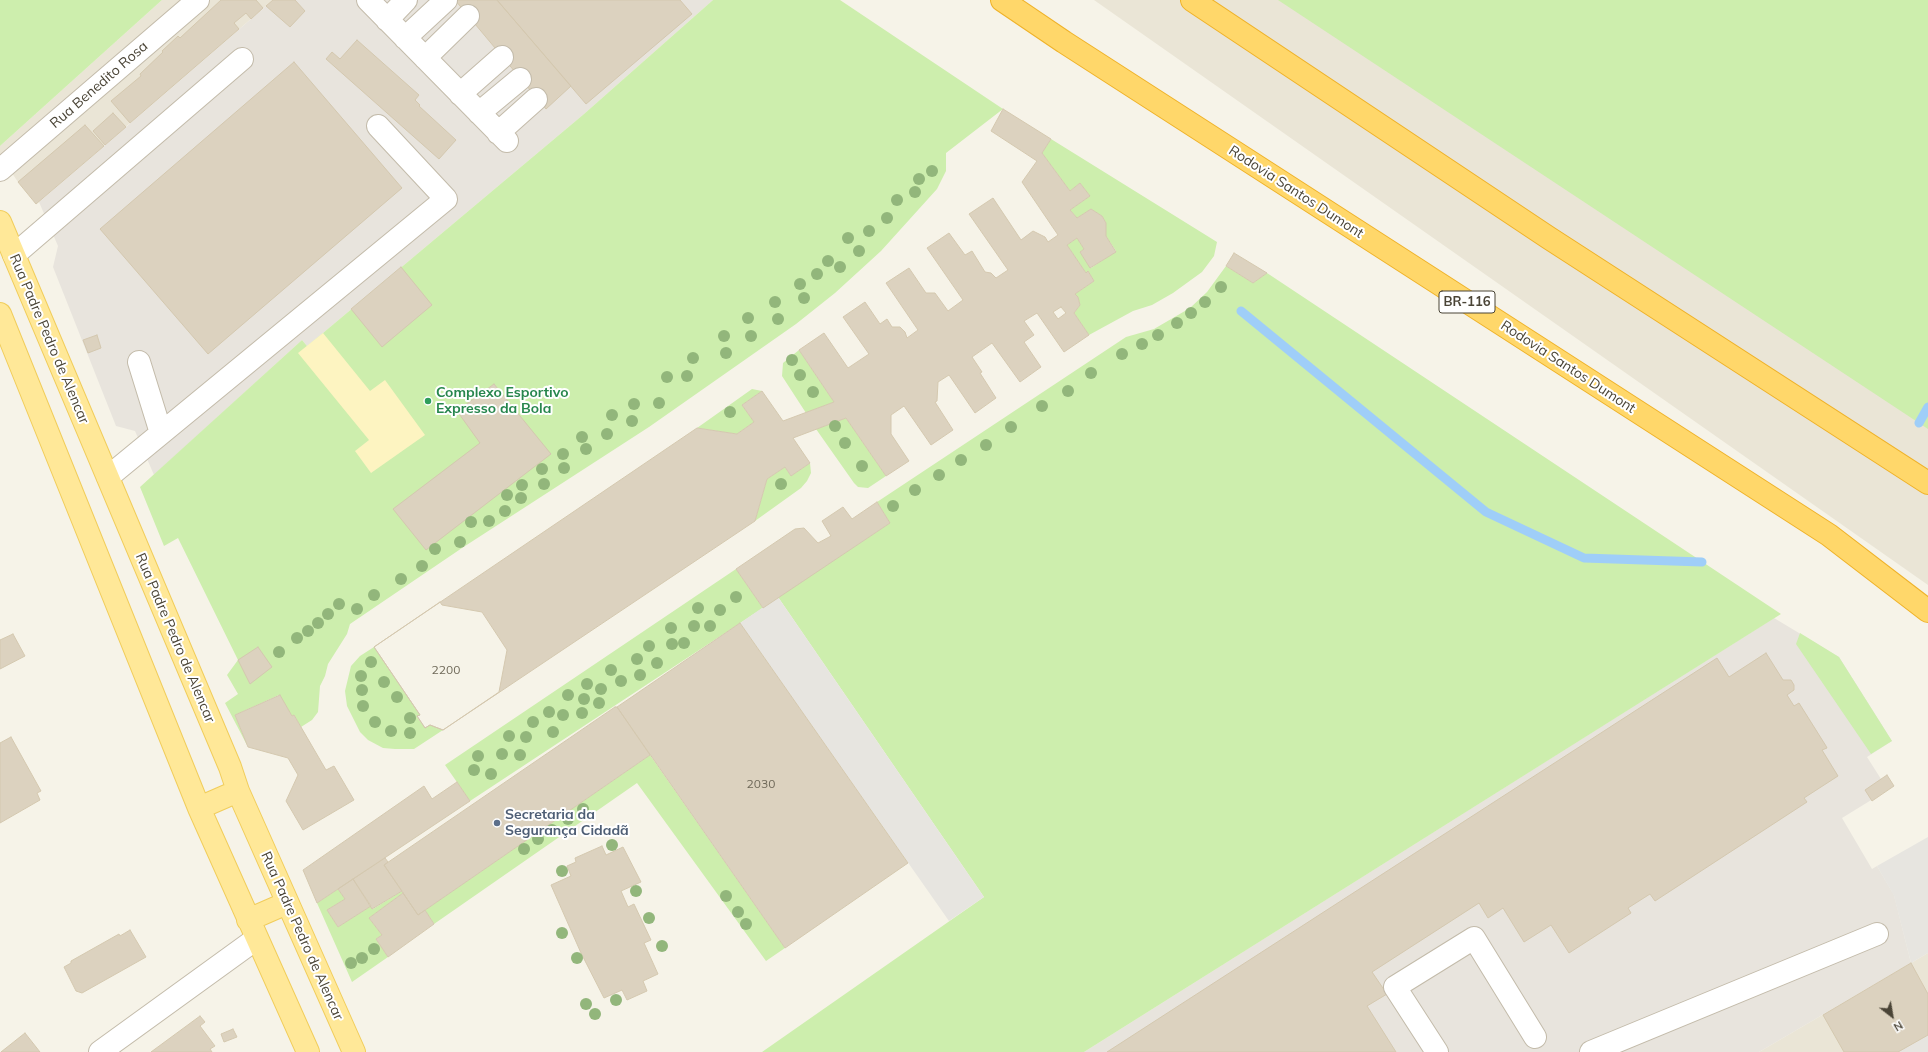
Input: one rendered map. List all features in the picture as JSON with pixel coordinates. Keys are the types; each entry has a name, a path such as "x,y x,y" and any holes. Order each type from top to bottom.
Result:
{"highway":[{"name":"Rodovia Santos Dumont","path":"1002,0 1064,42 1829,535 1928,611"},
{"path":"1192,0 1214,6 1549,238 1928,483"}],"main road":[{"name":"Rua Padre Pedro de Alencar","path":"0,222 230,767 238,791 354,1052"},
{"path":"0,314 199,808 308,1052"},
{"path":"199,808 238,791"},
{"path":"252,929 287,903"}],"street":[{"name":"Rua Benedito Rosa","path":"0,170 198,0"},
{"path":"368,0 502,137 536,99"},
{"path":"387,20 406,0"},
{"path":"405,38 446,0"},
{"path":"425,58 468,16"},
{"path":"460,94 502,57"},
{"path":"14,255 242,59"},
{"path":"479,113 520,79"},
{"path":"108,477 446,199 378,126"},
{"path":"139,362 162,433"},
{"path":"100,1052 252,929"},
{"path":"1591,1052 1877,934"},
{"path":"1437,1052 1395,987 1474,938 1535,1037"}],"shaded area":[{"path":"162,0 273,0 36,204 18,182 0,155 0,146"},
{"path":"273,0 713,0 584,114 323,333 307,346 302,340 154,475 135,431 116,426 53,267 58,246 39,202"},
{"path":"1094,0 1928,0 1928,585"},
{"path":"778,597 984,897 949,921 740,623"},
{"path":"1774,618 1839,657 1892,741 1867,757 1881,779 1887,775 1894,786 1842,818 1872,869 1877,866 1894,895 1911,963 1759,1052 1084,1052"},
{"path":"1928,837 1928,953 1911,963 1894,896 1877,866"},
{"path":"1928,953 1928,1052 1759,1052 1911,963"},
{"path":"1928,1035 1928,1052 1898,1052"}],"green space":[{"path":"0,0 162,0 0,146"},
{"path":"713,0 840,0 1003,109 946,153 946,171 937,189 881,251 835,293 796,324 649,427 462,548 350,624 347,634 328,664 325,676 320,686 318,712 312,720 301,727 279,695 235,715 248,747 225,703 238,694 227,675 238,660 178,538 164,546 140,487 302,340 307,346 323,333 584,114"},
{"path":"1278,0 1928,0 1928,429 1919,423"},
{"path":"1051,139 1217,242 1214,256 1202,272 1173,293 1152,305 1133,311 1089,335 1074,313 1080,305 1078,297 1075,294 1094,281 1088,271 1086,273 1067,245 1077,238 1084,249 1080,252 1091,268 1116,251 1106,236 1106,223 1102,216 1091,209 1077,218 1070,210 1090,196 1080,183 1070,191 1042,153"},
{"path":"1226,266 1253,283 1267,273 1781,614 1084,1052 762,1052 984,897 778,597 890,523 877,502 1126,337 1154,329 1190,308 1207,292"},
{"path":"799,350 834,402 806,413 782,376 783,363"},
{"path":"752,389 762,391 742,405 754,422 737,434 697,428"},
{"path":"846,418 886,476 868,488 858,487 854,483 816,429"},
{"path":"810,463 811,473 801,488 755,521 767,479 785,467 791,476"},
{"path":"736,569 763,608 470,801 445,765"},
{"path":"1800,633 1839,657 1892,741 1871,754 1796,644"},
{"path":"374,647 420,715 417,717 425,728 430,725 443,730 414,749 383,748 368,740 360,732 347,706 345,691 351,666 360,656"},
{"path":"650,755 785,948 766,961 637,783 434,924 425,910"},
{"path":"338,889 345,899 327,910 338,927 371,906 373,909 402,891 403,893 369,918 382,935 376,939 388,957 352,982 317,903"}],"sand":[{"path":"323,333 370,391 385,380 425,435 371,473 355,451 369,440 298,353"}],"building":[{"path":"221,0 256,0 263,8 251,19 246,13 234,23 239,29 130,123 111,101 141,76 140,74 178,36 180,38"},
{"path":"273,0 295,0 305,11 290,27 266,6"},
{"path":"455,0 497,0 571,86 546,109"},
{"path":"497,0 680,0 692,14 586,104"},
{"path":"357,40 419,95 415,100 420,105 419,106 456,140 439,159 326,59 332,52 340,59"},
{"path":"294,62 402,188 208,354 100,229"},
{"path":"1003,109 1051,139 1042,153 1070,191 1080,183 1090,196 1070,210 1077,218 1091,209 1102,216 1106,223 1106,236 1116,252 1090,268 1080,252 1084,249 1077,238 1067,245 1086,273 1088,271 1094,281 1075,294 1078,297 1080,305 1074,313 1089,335 1064,352 1037,313 1024,321 1034,335 1024,342 1041,367 1020,382 992,343 972,357 996,398 975,413 949,375 938,382 937,401 935,402 953,430 931,445 904,406 891,415 891,434 909,461 886,476 846,418 793,438 810,463 791,476 785,467 767,479 755,521 443,730 430,725 425,728 417,716 420,715 374,647 697,428 737,434 754,422 742,405 762,391 783,421 834,402 799,350 824,333 848,368 869,354 843,317 865,302 880,324 887,319 892,327 900,327 905,332 907,338 918,330 886,283 909,268 926,293 935,293 948,311 963,300 927,248 949,233 965,255 972,251 985,272 991,273 996,278 1008,270 969,214 993,198 1021,240 1033,231 1045,237 1048,242 1058,235 1022,182 1037,161 991,131","holes":["1061,307 1066,313 1058,319 1053,312"]},
{"path":"113,113 126,127 105,145 93,131"},
{"path":"85,125 104,146 36,204 18,182"},
{"path":"1234,253 1267,273 1253,283 1226,266"},
{"path":"401,267 432,305 382,347 351,309"},
{"path":"97,335 101,348 88,353 83,340"},
{"path":"494,384 551,454 426,550 393,509 480,443 457,411"},
{"path":"877,502 890,523 763,608 736,569 795,529 804,528 818,543 831,536 822,521 843,507 852,519"},
{"path":"440,602 442,605 482,612 507,650 499,692 443,730 430,725 425,728 417,716 420,715 374,647"},
{"path":"740,623 908,863 785,948 617,707"},
{"path":"13,634 25,656 0,669 0,640"},
{"path":"258,647 272,667 250,684 238,660"},
{"path":"1766,653 1783,680 1791,680 1794,685 1794,690 1787,695 1794,706 1799,703 1826,746 1827,748 1822,750 1838,776 1804,798 1807,802 1655,901 1650,894 1628,908 1631,913 1569,953 1551,925 1524,942 1503,908 1488,918 1479,903 1372,972 1387,994 1367,1006 1396,1052 1107,1052 1717,658 1729,677"},
{"path":"280,695 292,716 294,715 326,770 334,766 354,800 303,830 286,801 298,775 288,758 248,747 235,715"},
{"name":"Secretaria da Segurança Cidadã","path":"617,707 650,755 418,915 384,865"},
{"path":"11,737 41,791 37,793 40,800 0,823 0,743"},
{"path":"1887,775 1894,786 1872,801 1865,790"},
{"path":"457,782 470,801 317,903 303,870 424,786 432,799"},
{"path":"602,846 606,855 623,847 641,882 621,891 628,907 634,904 651,940 644,943 658,974 643,981 647,991 627,1000 622,990 604,998 581,953 551,885 571,876 567,866 576,862 575,858"},
{"path":"385,858 388,862 384,865 402,891 372,909 353,879"},
{"path":"353,879 371,906 338,927 327,910 345,899 338,889"},
{"path":"403,893 418,915 425,910 434,924 388,957 376,939 382,935 369,918"},
{"path":"130,930 146,957 82,993 76,991 64,967 71,963 71,961 119,934 120,936"},
{"path":"1911,963 1928,994 1928,1035 1898,1052 1844,1052 1823,1015"},
{"path":"200,1016 205,1022 200,1026 215,1046 210,1049 212,1052 151,1052"},
{"path":"233,1029 237,1037 224,1042 221,1034"},
{"path":"25,1033 40,1052 1,1052"}],"waterway":[{"path":"1241,311 1486,512 1584,558 1702,562"},
{"path":"1919,423 1928,407"}],"place":[{"name":"Complexo Esportivo Expresso da Bola","path":"428,401"},
{"name":"Secretaria da Segurança Cidadã","path":"497,823"}]}
